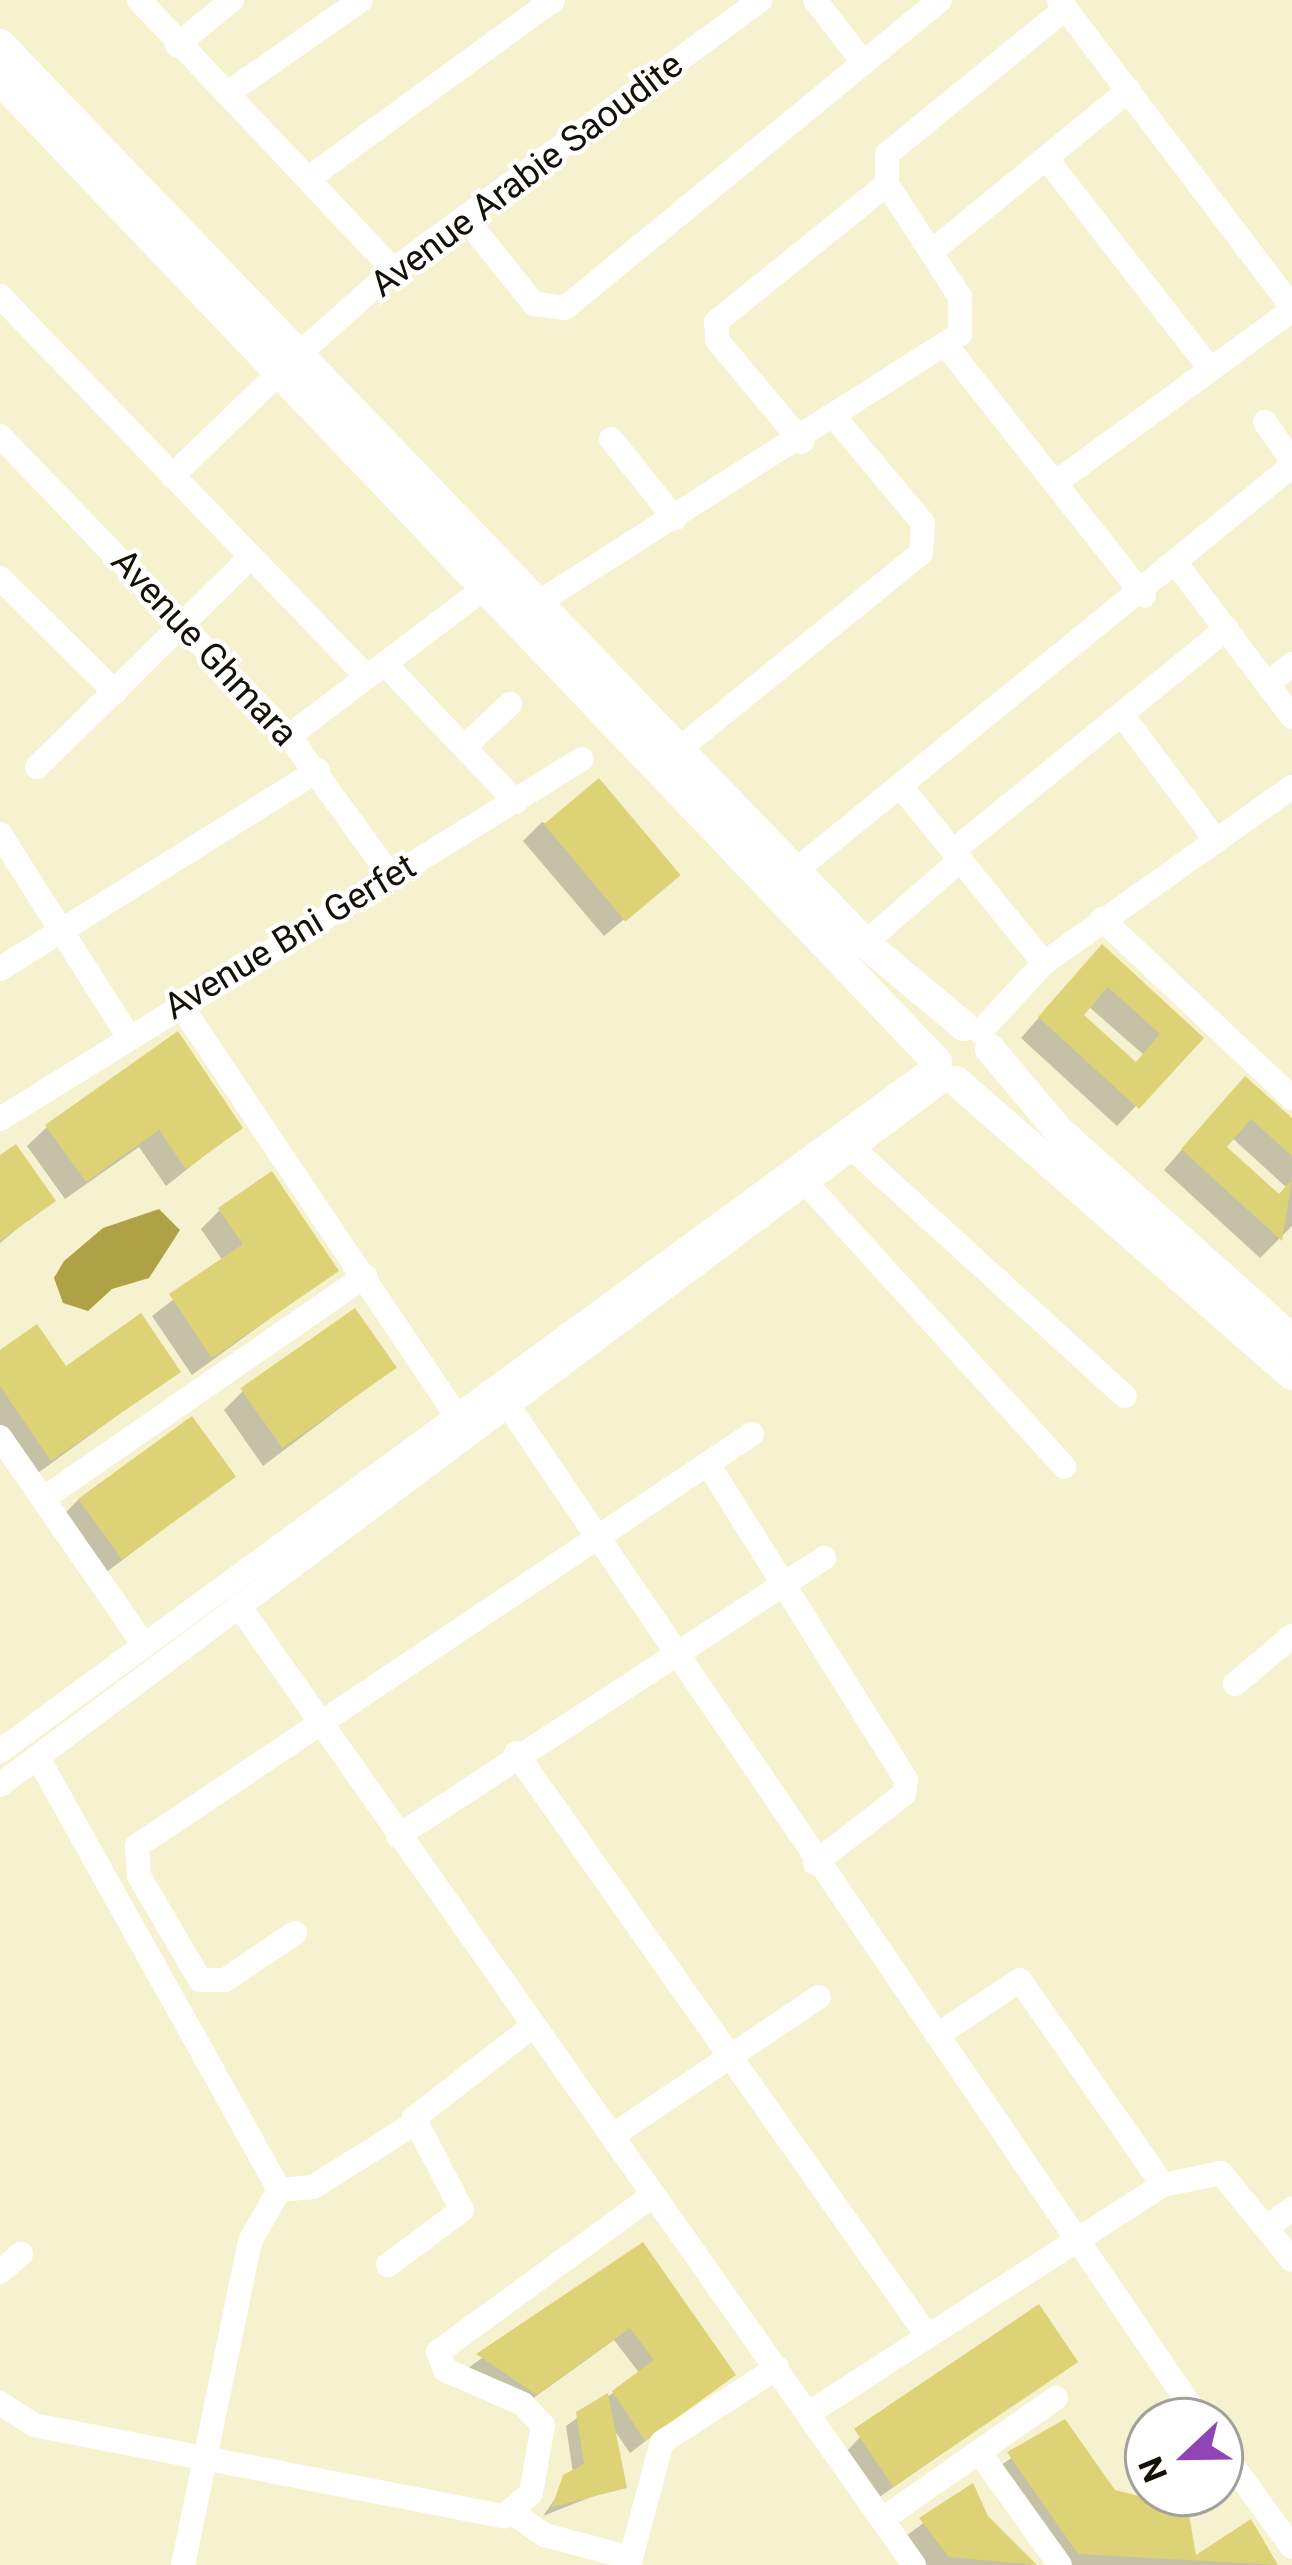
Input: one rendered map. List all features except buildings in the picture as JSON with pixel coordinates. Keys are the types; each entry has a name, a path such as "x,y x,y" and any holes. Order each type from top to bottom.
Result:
{"main road":[{"path":"0,44 482,590 944,1071 1292,1375"},
{"path":"0,80 287,366 536,604 865,943 978,1036 1059,1131 1292,1339"},
{"path":"944,1071 941,1037 978,1036"},
{"path":"944,1071 982,1074 978,1036"}],"street":[{"path":"140,0 177,45 393,270"},
{"path":"177,45 232,0"},
{"path":"228,93 361,0"},
{"path":"309,178 554,0"},
{"name":"Avenue Arabie Saoudite","path":"172,476 393,270 760,0"},
{"path":"815,0 863,62"},
{"path":"466,219 534,304 566,308 940,0"},
{"path":"536,604 802,442 945,344 968,318 887,184 887,154 1062,4 1292,309 1055,484"},
{"path":"932,252 1129,90"},
{"path":"1046,158 1210,370"},
{"path":"802,442 717,340 716,322 887,184"},
{"path":"0,296 251,557 464,747 516,802"},
{"path":"945,344 1144,596"},
{"path":"678,750 910,566 928,539 836,419"},
{"path":"795,871 1144,596 1292,464 1265,422"},
{"name":"Avenue Ghmara","path":"0,436 289,736 390,875"},
{"path":"611,440 675,519"},
{"path":"37,767 251,557"},
{"path":"1178,566 1292,717"},
{"path":"0,578 115,692"},
{"path":"289,736 482,590"},
{"path":"865,943 956,856 1227,628"},
{"path":"1268,683 1292,664"},
{"path":"464,747 510,704"},
{"path":"1122,715 1216,840"},
{"name":"Avenue Bni Gerfet","path":"0,1119 179,1004 582,759"},
{"path":"0,969 318,770"},
{"path":"901,787 1044,963"},
{"path":"978,1036 1044,963 1292,787"},
{"path":"2,844 129,1037"},
{"path":"1102,919 1292,1098"},
{"path":"179,1004 454,1413"},
{"path":"0,1785 806,1184 944,1071"},
{"path":"0,1751 454,1413 944,1071"},
{"path":"851,1147 1125,1396"},
{"path":"806,1184 1064,1467"},
{"path":"43,1499 364,1276"},
{"path":"508,1407 680,1652 815,1862 939,2034 1070,2241 1184,2397"},
{"path":"295,1933 225,1980 200,1980 132,1856 320,1722 752,1434"},
{"path":"0,1437 144,1645"},
{"path":"708,1464 906,1780 904,1795 815,1862"},
{"path":"398,1836 516,1754 784,1589 824,1558"},
{"path":"239,1606 914,2565"},
{"path":"1235,1684 1292,1636"},
{"path":"516,1754 926,2334"},
{"path":"38,1758 279,2190"},
{"path":"939,2034 1020,1980 1163,2185"},
{"path":"612,2136 819,1997"},
{"path":"279,2190 313,2187 412,2125 533,2026"},
{"path":"388,2265 462,2210 412,2125"},
{"path":"808,2413 1163,2185 1221,2173 1292,2260"},
{"path":"183,2565 250,2241 279,2190"},
{"path":"0,2403 34,2425 473,2516 513,2512 531,2494 543,2425 523,2404 439,2366 438,2352 653,2195"},
{"path":"1267,2227 1292,2209"},
{"path":"0,2272 21,2254"},
{"path":"513,2512 545,2535 630,2562 662,2442 777,2368"},
{"path":"883,2519 1056,2398"},
{"path":"979,2452 1060,2565"},
{"path":"1244,2481 1292,2547"}],"shaded area":[{"path":"159,1209 180,1230 149,1278 112,1289 88,1311 63,1303 54,1278 64,1261 103,1228"}]}
